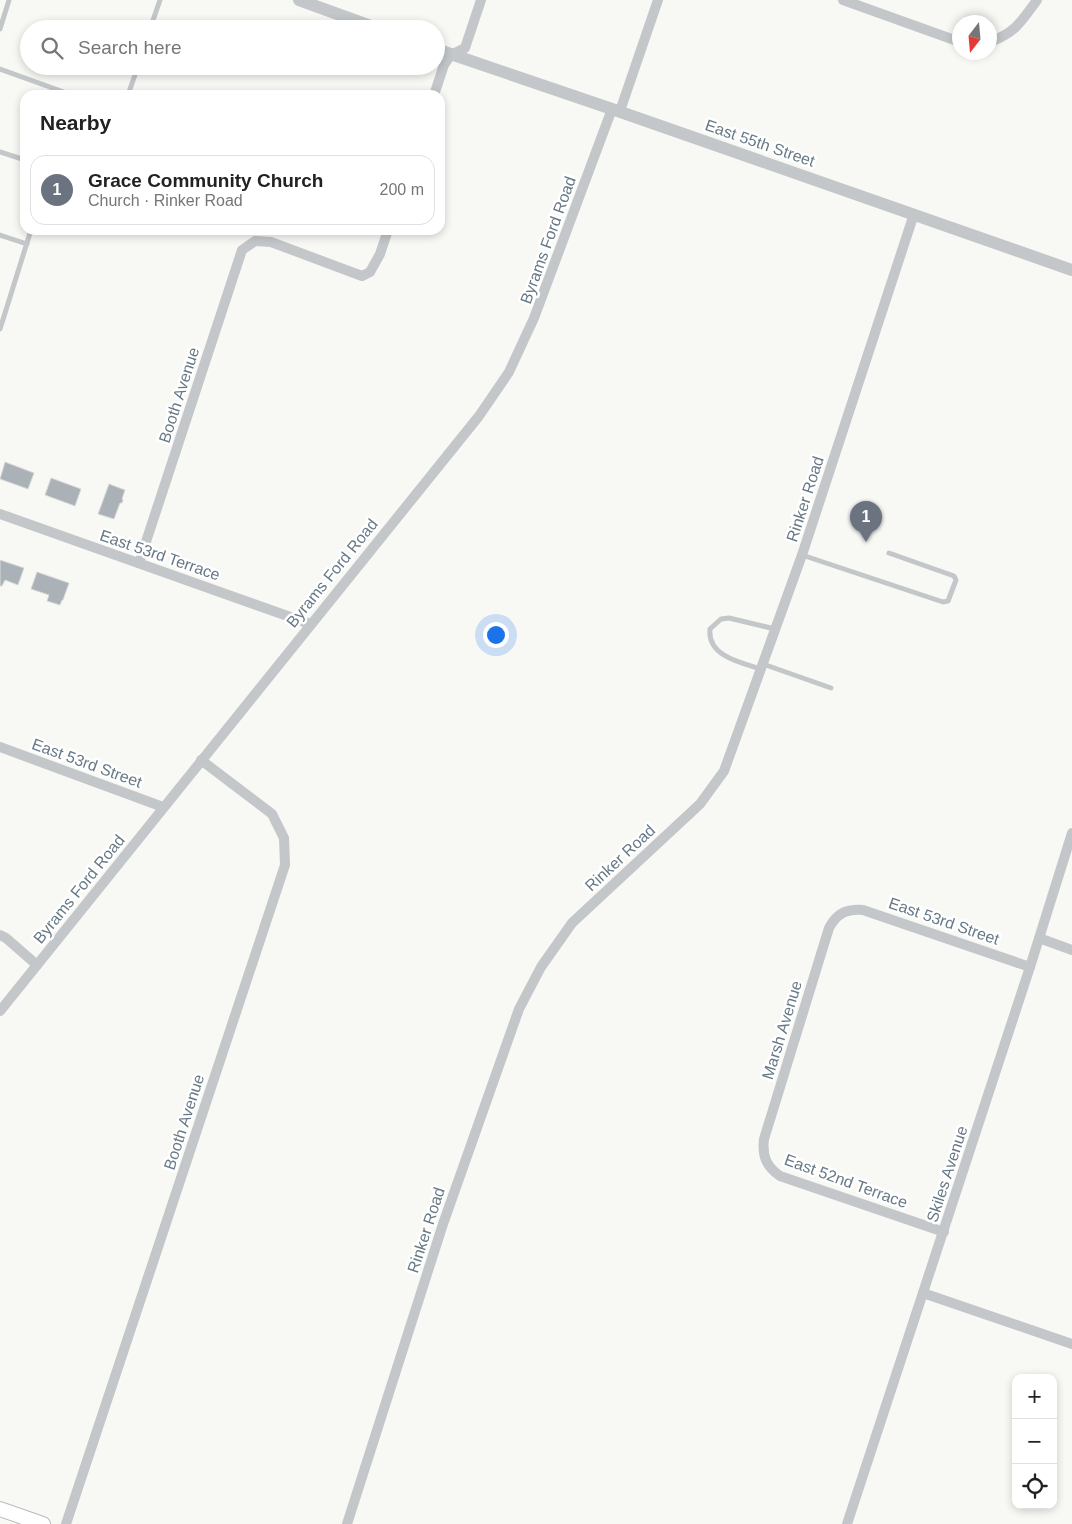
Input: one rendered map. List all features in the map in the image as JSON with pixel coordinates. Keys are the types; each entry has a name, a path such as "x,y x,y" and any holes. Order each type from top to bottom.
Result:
{"main road":[{"path":"0,1509 43,1524"}],"street":[{"path":"299,0 354,20"},
{"path":"445,63 451,55 465,48 481,0"},
{"name":"Byrams Ford Road","path":"0,1011 479,416 509,372 534,318 658,0"},
{"path":"843,0 952,39"},
{"path":"997,40 1007,36 1020,24 1037,0"},
{"name":"East 55th Street","path":"445,53 616,110 1072,270"},
{"path":"436,90 440,75"},
{"name":"Rinker Road","path":"346,1524 444,1224 519,1009 541,966 572,923 700,804 724,771 802,555 914,214"},
{"name":"Booth Avenue","path":"139,563 242,250 255,241 271,242 362,276 370,272 380,254 386,235"},
{"name":"East 53rd Terrace","path":"0,514 310,624"},
{"name":"East 53rd Street","path":"0,746 163,807"},
{"name":"Booth Avenue","path":"66,1524 285,864 284,838 272,814 201,760"},
{"name":"Skiles Avenue","path":"848,1524 1072,833"},
{"name":"East 53rd Street","path":"847,910 863,910 1030,967"},
{"name":"Marsh Avenue","path":"769,1166 765,1160 763,1150 766,1130 829,928 834,919 847,910"},
{"path":"0,935 37,965"},
{"path":"1039,938 1072,950"},
{"name":"East 52nd Terrace","path":"769,1166 780,1176 944,1232"},
{"path":"923,1293 1072,1344"}],"lane":[{"path":"0,29 9,0"},
{"path":"153,20 160,0"},
{"path":"0,69 58,90"},
{"path":"130,90 135,75"},
{"path":"0,152 20,158"},
{"path":"0,234 27,244"},
{"path":"0,329 30,235"},
{"path":"802,555 943,602 948,601 956,580 954,576 889,553"},
{"path":"775,629 729,618 721,619 710,629 709,635 717,650 737,662 762,667 831,688"}],"building":[{"path":"5,462 34,473 28,489 0,479"},
{"path":"51,478 81,489 75,506 45,495"},
{"path":"109,484 125,490 122,503 120,503 114,519 98,514"},
{"path":"0,560 24,568 18,585 5,580 2,586 0,586"},
{"path":"37,572 69,583 60,605 47,601 49,595 31,589"}],"place":[{"name":"Grace Community Church","path":"866,542"}]}
